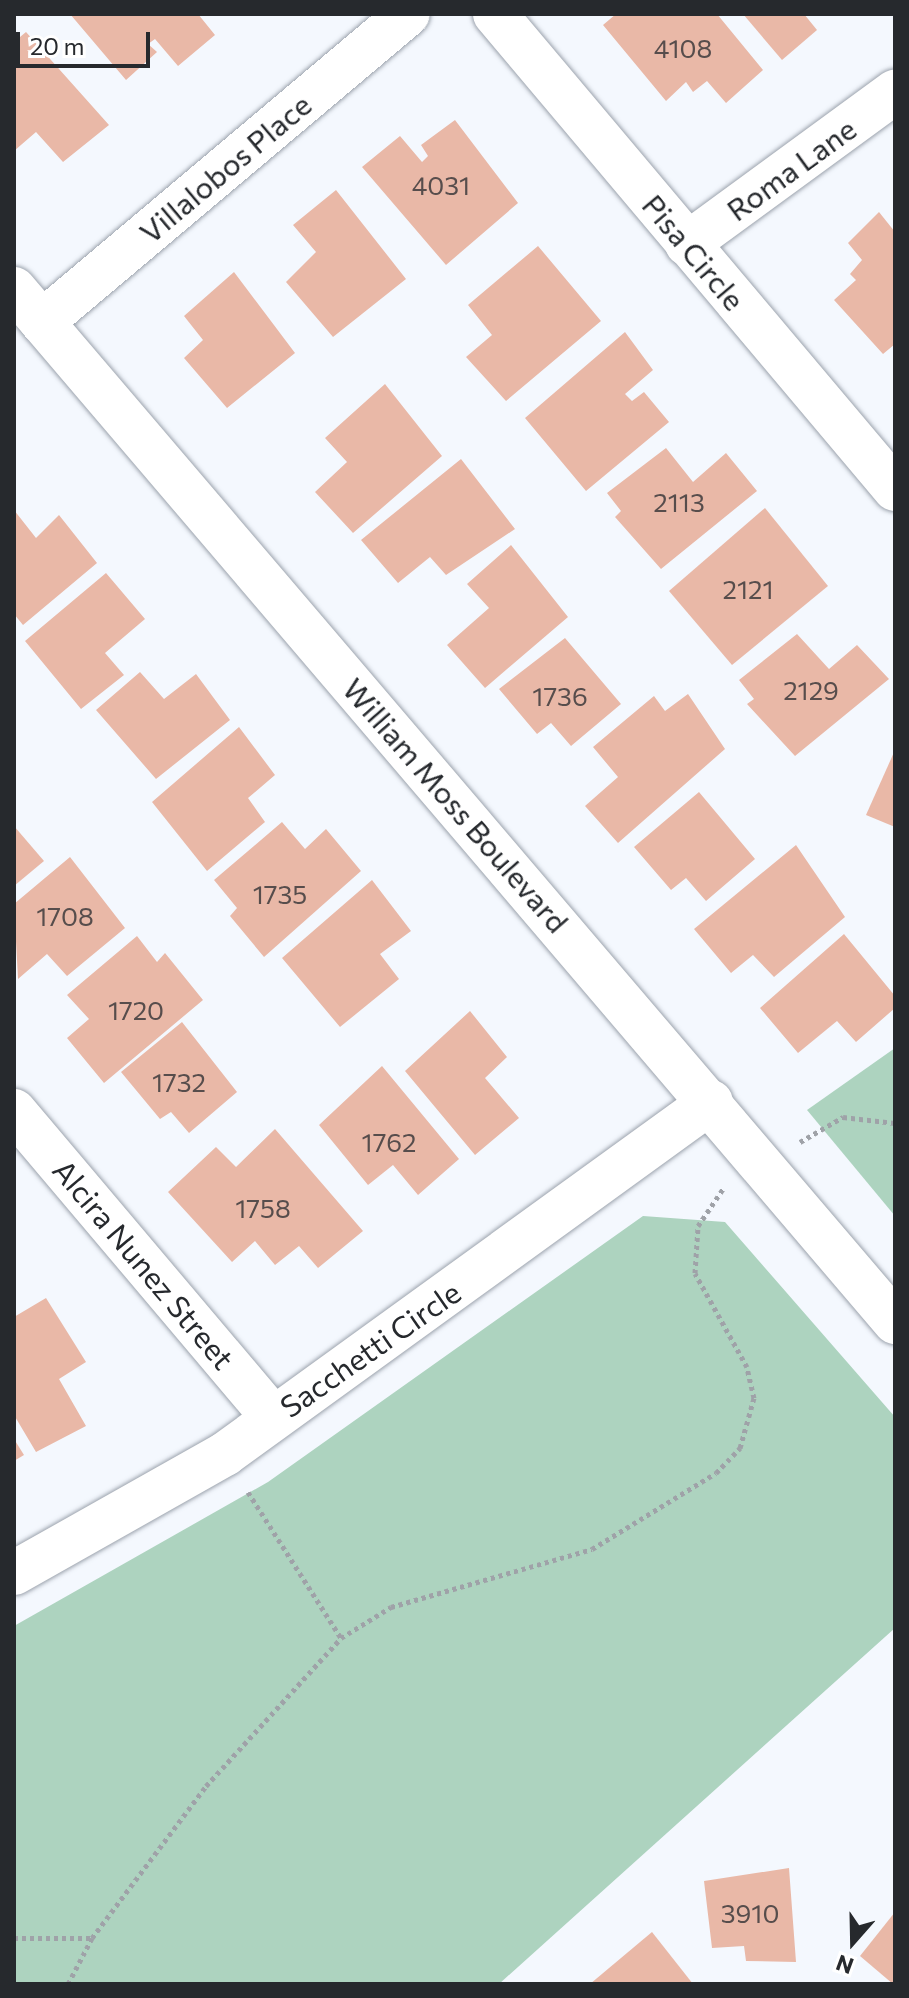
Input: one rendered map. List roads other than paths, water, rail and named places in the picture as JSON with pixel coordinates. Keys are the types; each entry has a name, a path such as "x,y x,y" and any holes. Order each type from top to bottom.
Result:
{"street":[{"name":"Villalobos Place","path":"42,322 408,14"},
{"name":"Pisa Circle","path":"495,14 895,489"},
{"name":"Roma Lane","path":"687,244 895,92"},
{"name":"William Moss Boulevard","path":"14,289 711,1102 895,1322"},
{"name":"Sacchetti Circle","path":"14,1573 225,1454 711,1102"},
{"name":"Alcira Nunez Street","path":"14,1111 273,1417"}]}
